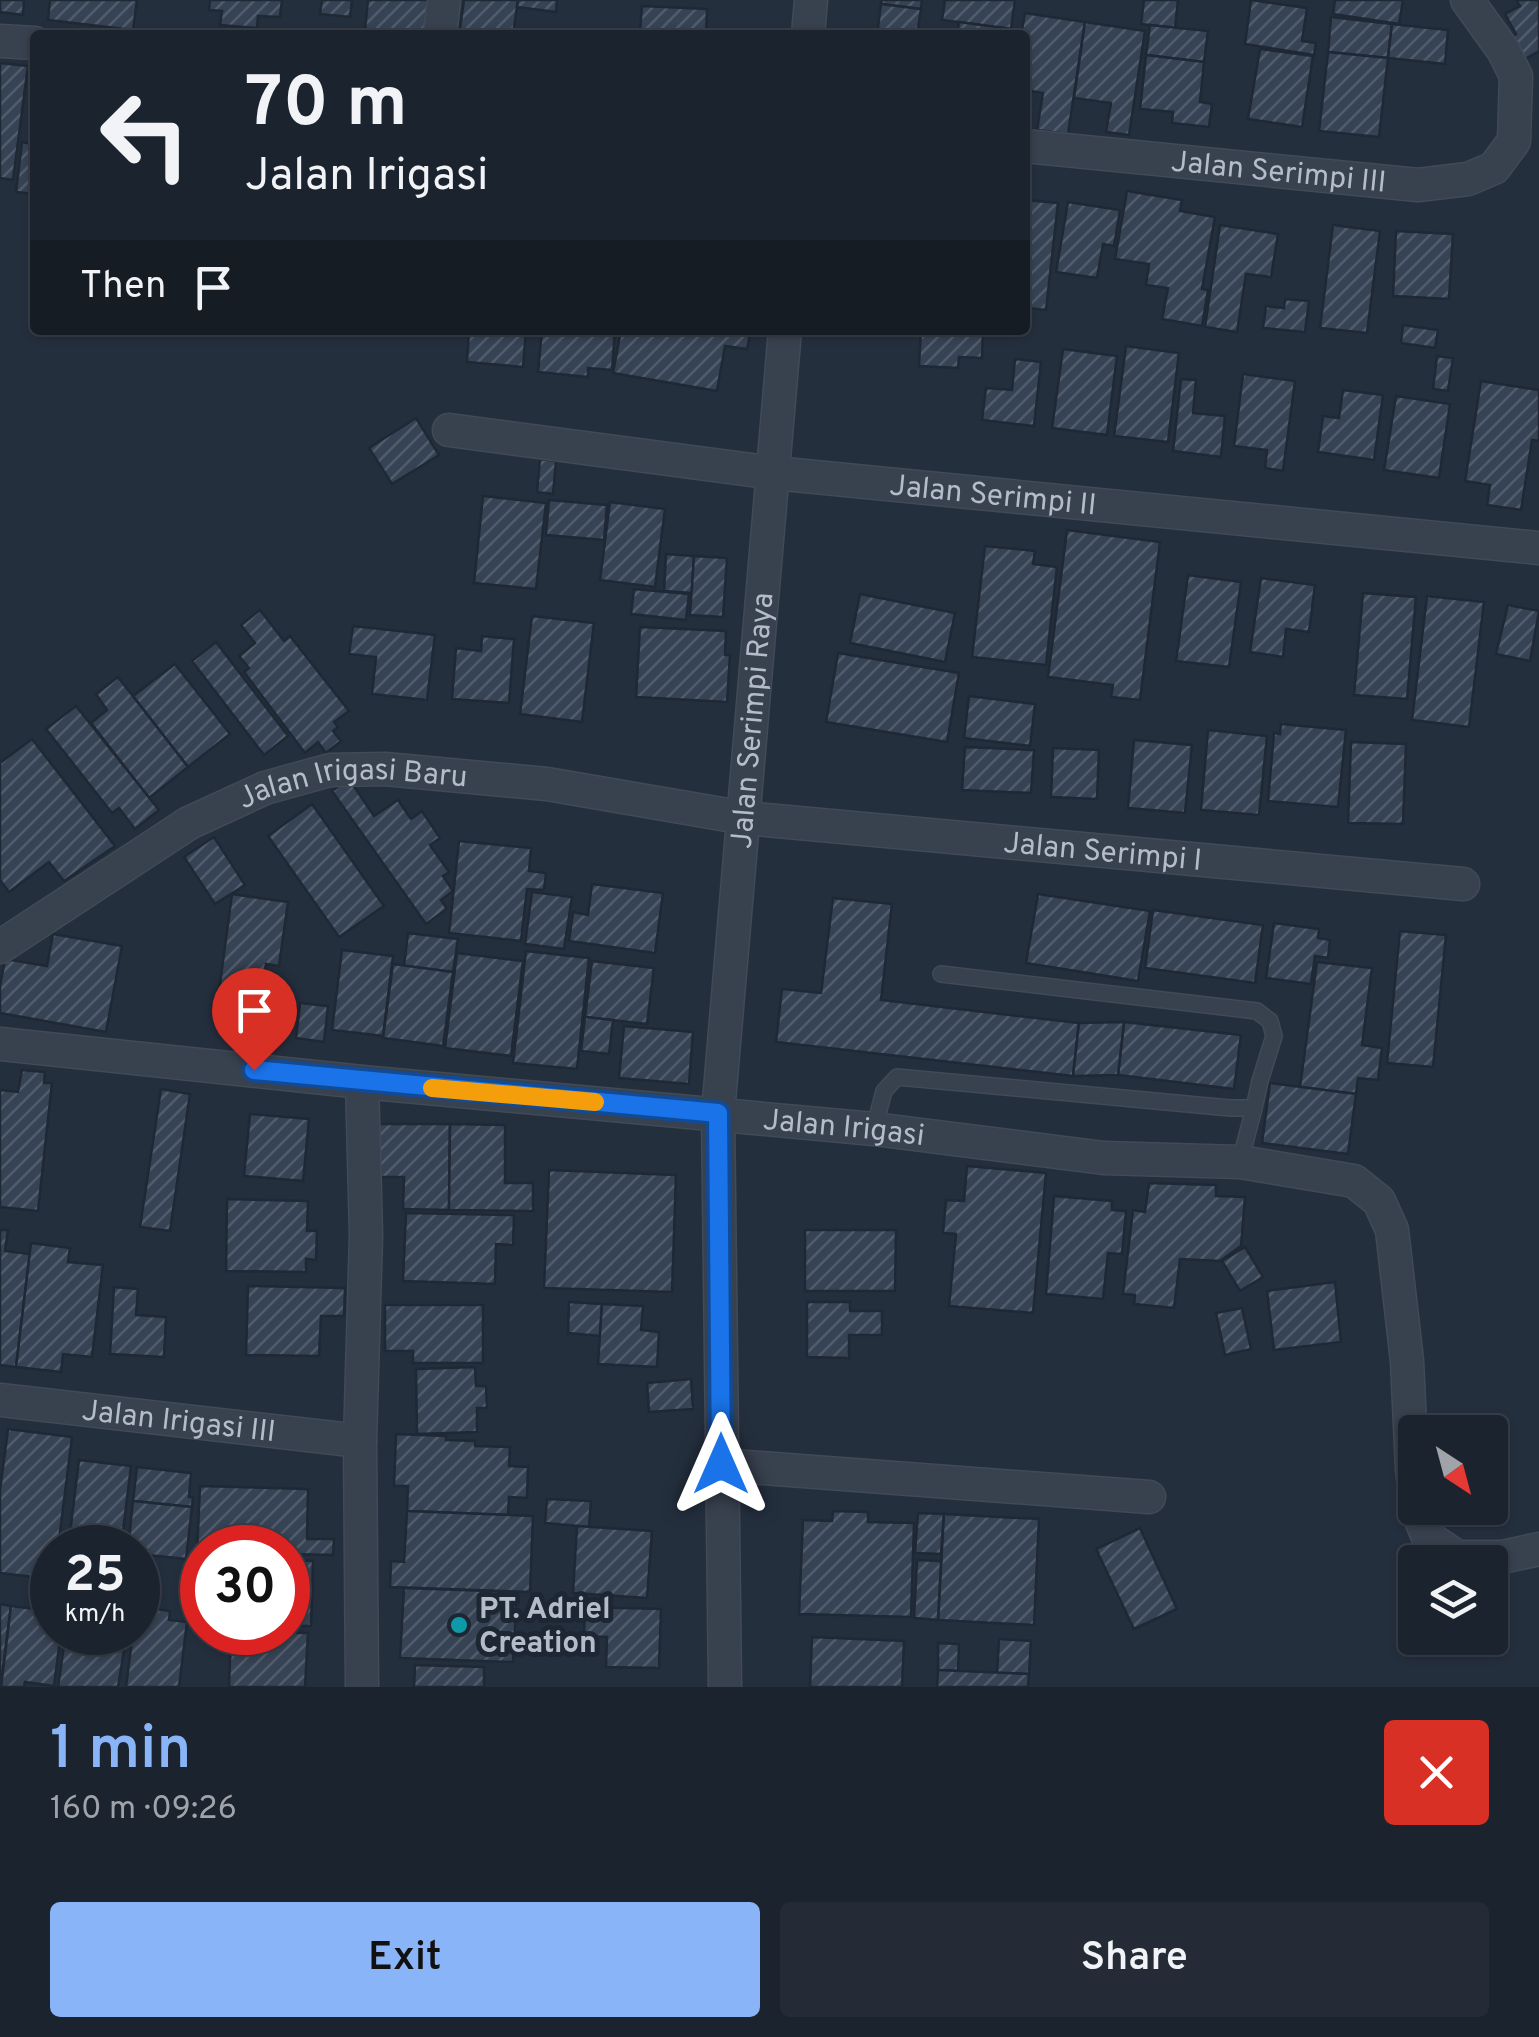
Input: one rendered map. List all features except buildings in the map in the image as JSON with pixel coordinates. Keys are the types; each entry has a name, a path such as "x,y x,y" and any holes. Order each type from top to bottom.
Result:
{"street":[{"path":"441,30 444,0"},
{"path":"808,30 811,0"},
{"name":"Jalan Serimpi III","path":"1030,146 1418,185 1468,179 1494,168 1514,141 1516,76 1503,50 1467,0"},
{"path":"0,41 30,43"},
{"name":"Jalan Serimpi Raya","path":"724,1687 718,1113 785,335"},
{"name":"Jalan Serimpi II","path":"449,430 774,473 1539,548"},
{"name":"Jalan Irigasi Baru","path":"0,947 188,824 264,788 330,770 385,770 546,784 745,818"},
{"name":"Jalan Serimpi I","path":"745,818 1463,884"},
{"name":"Jalan Irigasi","path":"0,1044 362,1082 874,1128 1104,1158 1240,1162 1354,1181 1379,1201 1392,1230 1409,1415"},
{"path":"362,1082 366,1235 360,1441 362,1687"},
{"name":"Jalan Irigasi III","path":"0,1400 360,1441"},
{"path":"721,1464 1150,1497"},
{"path":"1423,1525 1428,1537 1457,1557 1502,1557 1539,1548"}],"lane":[{"path":"941,974 1257,1011 1270,1021 1274,1036 1240,1162"},
{"path":"874,1128 884,1091 897,1077 1254,1108"}],"slow traffic":[{"path":"432,1088 595,1102"}],"place":[{"name":"PT. Adriel Creation","path":"459,1625"}],"route":[{"path":"254,1070 718,1113 721,1464"}]}
